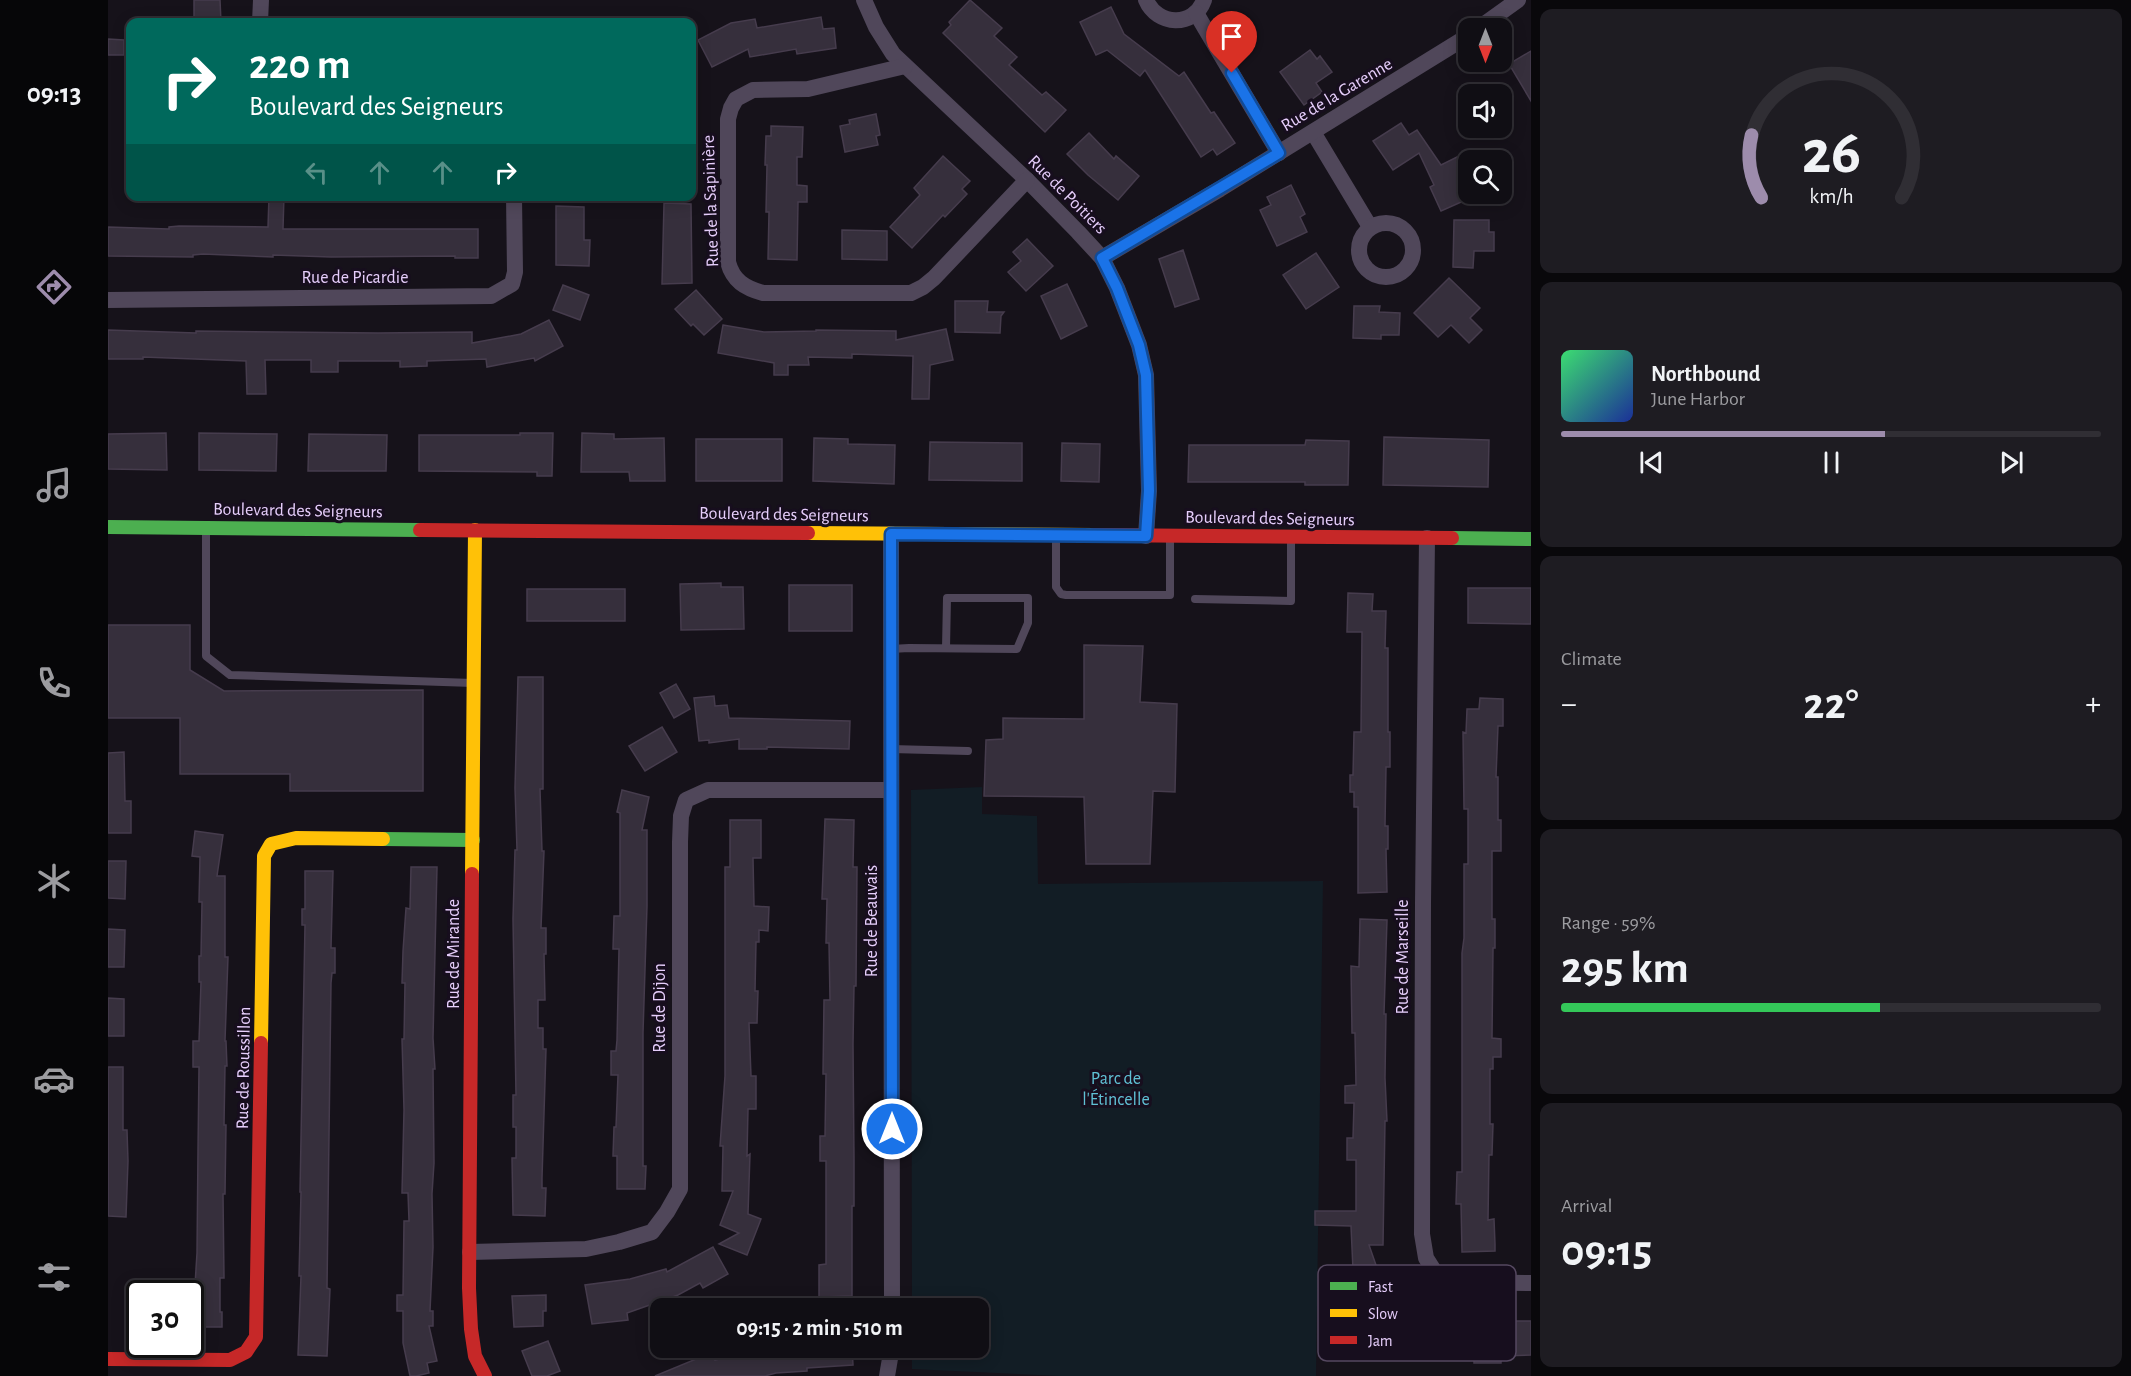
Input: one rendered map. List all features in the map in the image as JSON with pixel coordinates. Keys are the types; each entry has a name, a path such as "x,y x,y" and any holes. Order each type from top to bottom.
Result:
{"street":[{"path":"260,18 261,0"},
{"name":"Rue de Poitiers","path":"864,0 883,40 905,66 1027,180 1102,258 1136,335 1146,375 1149,491 1146,536"},
{"path":"1146,0 1152,11 1169,20 1188,18 1200,6 1279,153"},
{"path":"1493,18 1518,0"},
{"path":"1527,0 1531,5"},
{"name":"Rue de la Garenne","path":"1102,258 1279,153 1458,42"},
{"name":"Rue de la Sapinière","path":"905,66 808,90 763,88 753,90 736,99 728,119 728,262 732,275 750,289 763,293 911,293 934,278 1027,180"},
{"path":"1313,132 1370,227"},
{"name":"Rue de Picardie","path":"108,300 491,296 512,284 515,272 514,201"},
{"name":"Boulevard des Seigneurs","path":"108,527 1531,539"},
{"name":"Rue de Mirande","path":"474,530 471,1329 475,1356 485,1376"},
{"name":"Rue de Beauvais","path":"891,534 892,1298"},
{"name":"Rue de Marseille","path":"1427,538 1422,1234 1426,1258 1430,1265"},
{"name":"Rue de Dijon","path":"470,1252 586,1249 652,1232 680,1189 680,842 681,816 686,800 708,790 891,790"},
{"name":"Rue de Roussillon","path":"108,1359 230,1360 241,1356 251,1348 256,1336 264,856 271,844 296,838 473,840"},
{"name":"Rue de Marseille","path":"1516,1283 1531,1283"},
{"path":"887,1376 890,1358"}],"lane":[{"path":"206,528 206,657 230,675 474,682"},
{"path":"1056,535 1056,587 1061,594 1066,595 1170,595 1170,536"},
{"path":"1195,599 1291,601 1291,537"},
{"path":"891,650 946,648 1017,650 1028,623 1028,598 947,598 946,648"},
{"path":"891,749 968,751"}],"green space":[{"name":"Parc de l'Étincelle","path":"982,787 982,814 1037,816 1038,884 1323,881 1316,1376 1060,1376 912,1369 912,1358 989,1358 989,1298 912,1298 911,790"}],"building":[{"path":"194,0 220,0 221,18 194,18"},
{"path":"970,0 1002,28 994,36 1017,57 1009,65 1042,95 1046,92 1066,110 1045,132 943,33 951,25 949,22"},
{"path":"1111,7 1124,34 1179,76 1184,72 1211,113 1214,112 1235,143 1217,155 1213,149 1201,157 1145,70 1140,76 1107,50 1096,55 1080,22"},
{"path":"821,17 823,29 834,28 836,48 797,54 796,49 750,57 748,49 712,67 698,40 731,23 755,19 757,28"},
{"path":"108,39 124,40 124,55 108,55"},
{"path":"1310,50 1317,59 1320,56 1332,72 1316,83 1322,92 1304,105 1280,72"},
{"path":"1531,51 1531,101 1512,69 1512,62"},
{"path":"876,114 880,135 876,136 878,145 845,152 840,126 850,124 849,120"},
{"path":"1401,123 1409,135 1417,130 1441,165 1458,156 1458,203 1441,211 1430,187 1434,185 1419,153 1393,170 1373,141"},
{"path":"771,126 803,127 802,157 797,157 797,185 807,186 807,202 798,202 797,260 768,259 769,212 766,212 767,165 765,165 766,136 771,136"},
{"path":"1089,133 1114,159 1116,156 1139,176 1118,200 1067,154"},
{"path":"943,156 970,181 962,189 967,194 945,217 943,215 912,248 890,227 920,195 914,188"},
{"path":"1291,185 1305,214 1300,217 1307,232 1277,246 1260,210 1271,205 1267,197"},
{"path":"269,201 284,201 283,229 478,229 478,258 273,255 273,257 203,254 193,255 193,257 108,256 108,227 169,229 169,227 179,226 268,227"},
{"path":"664,203 691,204 692,283 662,284"},
{"path":"556,206 584,207 584,240 590,240 589,266 556,265"},
{"path":"1454,220 1489,220 1489,232 1494,232 1494,251 1474,251 1473,268 1453,267"},
{"path":"842,230 887,231 887,260 842,259"},
{"path":"1027,239 1053,266 1026,291 1008,272 1021,261 1013,252"},
{"path":"1183,250 1199,299 1175,307 1159,259"},
{"path":"1316,253 1339,287 1306,309 1283,275"},
{"path":"1449,278 1480,308 1470,318 1482,330 1469,343 1451,325 1438,337 1414,313"},
{"path":"1067,284 1087,326 1061,339 1041,296"},
{"path":"563,285 589,295 580,320 553,310"},
{"path":"696,290 722,319 704,335 693,324 691,326 675,309"},
{"path":"955,301 988,301 987,312 1004,312 1001,316 1000,333 955,332"},
{"path":"1354,306 1380,306 1379,312 1400,313 1399,335 1381,335 1381,339 1353,338"},
{"path":"549,320 563,346 535,361 534,358 487,367 486,359 427,361 427,366 400,367 400,361 338,361 338,372 311,372 311,360 265,360 266,394 247,394 246,361 143,357 143,359 108,359 108,330 196,333 196,331 472,332 472,343 521,334"},
{"path":"723,325 764,332 896,331 896,340 946,329 953,360 930,365 929,399 912,399 913,356 852,354 852,358 808,357 809,365 788,365 788,375 774,375 774,363 718,353"},
{"path":"166,433 167,470 108,469 108,434"},
{"path":"199,433 277,434 276,471 199,470"},
{"path":"520,433 553,433 552,476 537,476 537,472 419,471 419,435 520,435"},
{"path":"582,433 614,434 614,439 664,438 665,481 630,481 629,472 581,472"},
{"path":"309,434 387,435 386,471 308,471"},
{"path":"1384,437 1489,440 1488,487 1383,485"},
{"path":"814,438 848,439 848,444 895,445 894,484 813,481"},
{"path":"696,439 782,439 782,481 696,481"},
{"path":"1306,440 1349,441 1348,485 1305,485 1305,482 1188,482 1189,445 1305,445"},
{"path":"930,442 1022,443 1022,481 929,480"},
{"path":"1062,443 1100,444 1099,482 1061,481"},
{"path":"721,583 721,587 743,587 744,629 681,630 680,584"},
{"path":"789,585 852,585 852,631 789,631"},
{"path":"1468,588 1531,588 1531,624 1468,623"},
{"path":"527,589 625,589 625,621 527,621"},
{"path":"1348,593 1373,594 1372,611 1386,611 1385,648 1388,648 1388,732 1390,732 1390,767 1386,767 1387,892 1358,893 1358,807 1354,807 1354,792 1350,792 1350,775 1353,775 1354,732 1361,732 1362,632 1347,632"},
{"path":"108,625 190,625 190,670 224,691 423,690 423,791 290,791 290,774 180,774 180,718 108,718"},
{"path":"1084,645 1143,646 1140,702 1177,704 1175,792 1153,791 1150,864 1086,864 1084,797 984,796 986,740 1003,739 1003,718 1084,719"},
{"path":"518,677 543,677 543,789 540,789 542,851 544,851 541,928 546,928 546,954 544,954 545,1000 538,1000 538,1028 543,1028 543,1049 546,1049 542,1178 542,1188 546,1188 545,1216 513,1215 512,1158 516,1158 516,1127 513,1127 513,1095 516,1095 513,919 515,850 517,850 515,788"},
{"path":"676,684 690,709 674,718 660,693"},
{"path":"714,696 715,706 727,705 729,718 850,721 849,749 767,747 767,749 739,749 739,739 709,743 709,740 699,741 694,698"},
{"path":"1480,698 1503,699 1503,726 1498,726 1496,777 1498,777 1498,820 1501,820 1501,851 1492,851 1492,919 1495,919 1495,948 1493,948 1492,1038 1501,1039 1501,1057 1493,1057 1493,1069 1490,1069 1490,1124 1493,1124 1492,1155 1489,1155 1488,1220 1494,1219 1495,1251 1462,1252 1461,1204 1456,1204 1457,1172 1462,1172 1462,953 1464,864 1468,864 1468,809 1464,809 1463,732 1466,733 1467,709 1479,709"},
{"path":"662,727 677,752 645,771 629,746"},
{"path":"124,752 125,801 131,801 131,833 108,833 108,753"},
{"path":"622,790 649,797 642,830 647,830 643,1033 645,1189 617,1189 617,1156 613,1156 618,1075 611,1075 611,1051 616,1051 617,1040 619,949 613,949 614,916 620,916 620,813 617,812"},
{"path":"825,819 854,820 853,867 857,867 853,1044 854,1206 852,1206 852,1296 819,1297 819,1265 826,1264 826,1161 820,1161 820,1136 825,1136 824,1000 830,1000 829,943 826,943 827,899 822,899"},
{"path":"730,820 761,820 761,858 753,858 754,906 769,907 768,931 759,930 759,942 756,942 757,1023 749,1023 751,1076 756,1076 756,1109 748,1109 747,1156 750,1154 748,1214 761,1219 747,1255 719,1244 739,1233 720,1225 733,1191 722,1191 723,1146 720,1146 725,1076 725,867 730,867"},
{"path":"195,831 223,835 217,876 225,876 225,957 228,957 225,1041 227,1066 225,1066 224,1125 226,1125 225,1194 223,1194 224,1278 220,1278 222,1327 204,1327 204,1280 195,1280 199,1067 193,1067 193,1041 199,1041 201,982 199,982 199,956 201,956 202,902 199,902 200,857 192,856"},
{"path":"108,861 126,861 125,899 108,898"},
{"path":"411,867 437,867 433,1038 435,1069 433,1069 433,1247 430,1311 433,1311 433,1326 429,1326 437,1361 427,1363 429,1373 416,1376 410,1376 403,1343 403,1311 397,1311 397,1295 403,1295 404,1221 409,1221 408,1193 402,1193 404,1110 402,1039 404,1039 405,983 402,983 406,908 410,909"},
{"path":"305,871 333,871 331,948 335,948 335,973 332,973 331,983 327,1288 330,1289 327,1356 298,1355 305,925 302,925 302,909 305,909"},
{"path":"1360,919 1387,920 1384,1014 1386,1014 1387,1121 1385,1121 1383,1245 1369,1245 1376,1265 1353,1265 1351,1226 1315,1225 1315,1211 1356,1211 1356,1160 1347,1160 1347,1138 1353,1138 1354,1103 1345,1103 1345,1086 1356,1085 1355,1033 1352,1033 1351,966 1359,967"},
{"path":"108,929 125,930 124,967 108,967"},
{"path":"108,998 124,999 124,1036 108,1036"},
{"path":"108,1067 123,1067 123,1130 127,1130 128,1161 126,1217 108,1216"},
{"path":"713,1247 728,1274 703,1288 700,1283 670,1298 650,1298 650,1305 627,1313 628,1320 592,1324 585,1285 630,1279 666,1269 667,1272"},
{"path":"546,1295 543,1326 514,1327 512,1296"},
{"path":"1516,1321 1531,1321 1531,1355 1516,1356"},
{"path":"548,1341 560,1371 547,1376 532,1376 522,1351"},
{"path":"698,1358 714,1358 715,1360 723,1358 853,1358 853,1365 807,1368 807,1371 765,1376 655,1376"},
{"path":"1474,1361 1501,1361 1501,1363 1474,1363"}],"traffic: fast":[{"path":"108,527 420,530"},
{"path":"1452,538 1531,539"},
{"path":"383,839 473,840"}],"traffic: slow":[{"path":"472,874 475,530"},
{"path":"808,533 1094,535"},
{"path":"261,1043 264,856 271,844 296,838 383,839"}],"traffic: jam":[{"path":"420,530 808,533"},
{"path":"1094,535 1452,538"},
{"path":"472,874 469,1288 475,1356 485,1376"},
{"path":"108,1359 230,1360 246,1352 256,1337 261,1043"}],"route":[{"path":"892,1129 891,534 1146,536 1149,491 1146,375 1139,345 1117,288 1102,258 1279,153 1232,73"}]}
